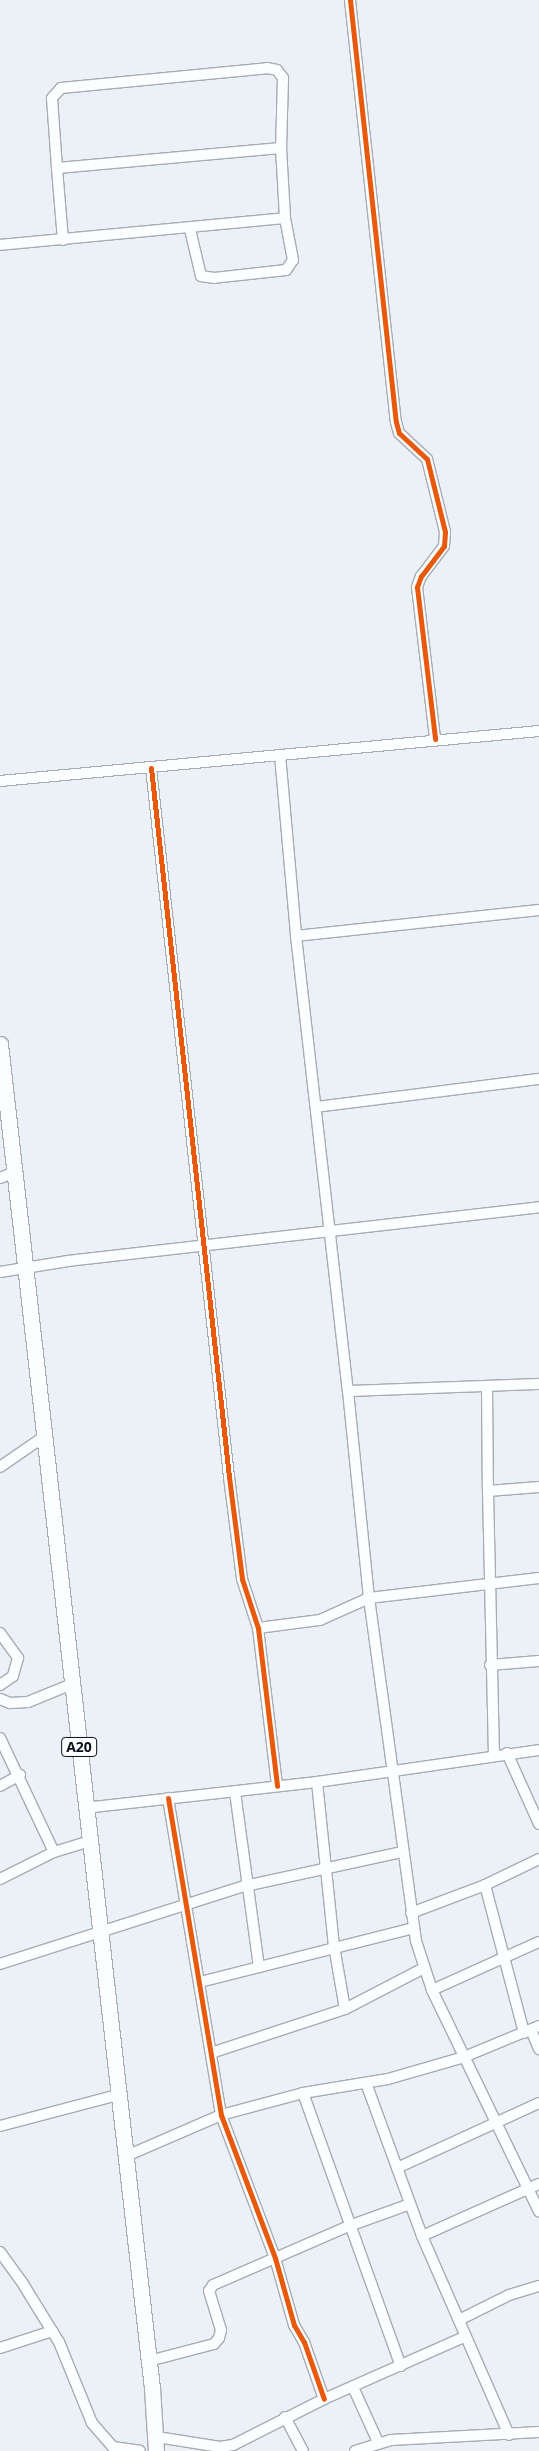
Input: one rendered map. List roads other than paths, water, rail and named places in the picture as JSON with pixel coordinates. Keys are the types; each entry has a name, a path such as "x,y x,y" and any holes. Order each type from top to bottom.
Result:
{"main road":[{"name":"A20","path":"0,1044 124,2157 149,2362 156,2444"}],"street":[{"path":"350,0 396,422 399,434 427,459 445,532 444,546 421,576 417,587 436,739"},
{"path":"63,240 52,98 61,88 266,68 277,70 283,78 281,148 285,218 293,260 286,270 214,278 201,276 190,229"},
{"path":"58,168 281,148"},
{"path":"0,245 190,229 285,218"},
{"path":"0,780 152,768 539,730"},
{"path":"280,755 296,936 331,1231 369,1598 395,1770 402,1852 411,1913 424,1968 432,1990 539,2211"},
{"path":"152,768 242,1579 258,1628 277,1786"},
{"path":"296,936 539,910"},
{"path":"316,1107 539,1079"},
{"path":"0,1178 15,1172"},
{"path":"0,1272 26,1267 539,1207"},
{"path":"348,1391 539,1384"},
{"path":"487,1386 490,1666 494,1754"},
{"path":"0,1467 45,1436"},
{"path":"488,1491 539,1487"},
{"path":"258,1628 320,1620 369,1598 539,1578"},
{"path":"0,1633 18,1658 13,1676 0,1685"},
{"path":"490,1666 539,1661"},
{"path":"0,1699 10,1703 28,1702 72,1684"},
{"path":"0,1738 20,1775 54,1852"},
{"path":"85,1808 317,1782 494,1754 539,1750"},
{"path":"507,1753 539,1824"},
{"path":"0,1786 20,1775"},
{"path":"317,1782 334,1946 345,2009"},
{"path":"235,1792 245,1886 258,1967"},
{"path":"168,1798 184,1906 200,1982 221,2115 275,2258 294,2325 304,2342 324,2399"},
{"path":"0,1879 54,1852 89,1841"},
{"path":"0,1964 99,1930 184,1906 245,1886 402,1852"},
{"path":"411,1913 485,1886 539,1859"},
{"path":"485,1886 506,1958 539,2049"},
{"path":"200,1982 334,1946 414,1928"},
{"path":"432,1990 539,1942"},
{"path":"211,2053 345,2009 424,1968"},
{"path":"124,2157 221,2115 303,2093 366,2083 464,2057 531,2030"},
{"path":"366,2083 422,2236 509,2435"},
{"path":"303,2093 349,2226 401,2366"},
{"path":"0,2126 117,2095"},
{"path":"397,2168 495,2121 539,2103"},
{"path":"422,2236 539,2184"},
{"path":"149,2362 214,2344 221,2330 210,2287 349,2226 410,2204"},
{"path":"0,2252 24,2284 52,2331 92,2423 109,2449 140,2451"},
{"path":"459,2320 509,2295 539,2286"},
{"path":"0,2348 52,2331"},
{"path":"156,2444 226,2447 285,2417 466,2336"},
{"path":"353,2387 378,2442"},
{"path":"285,2417 303,2451"},
{"path":"355,2451 378,2442 539,2432"}]}
